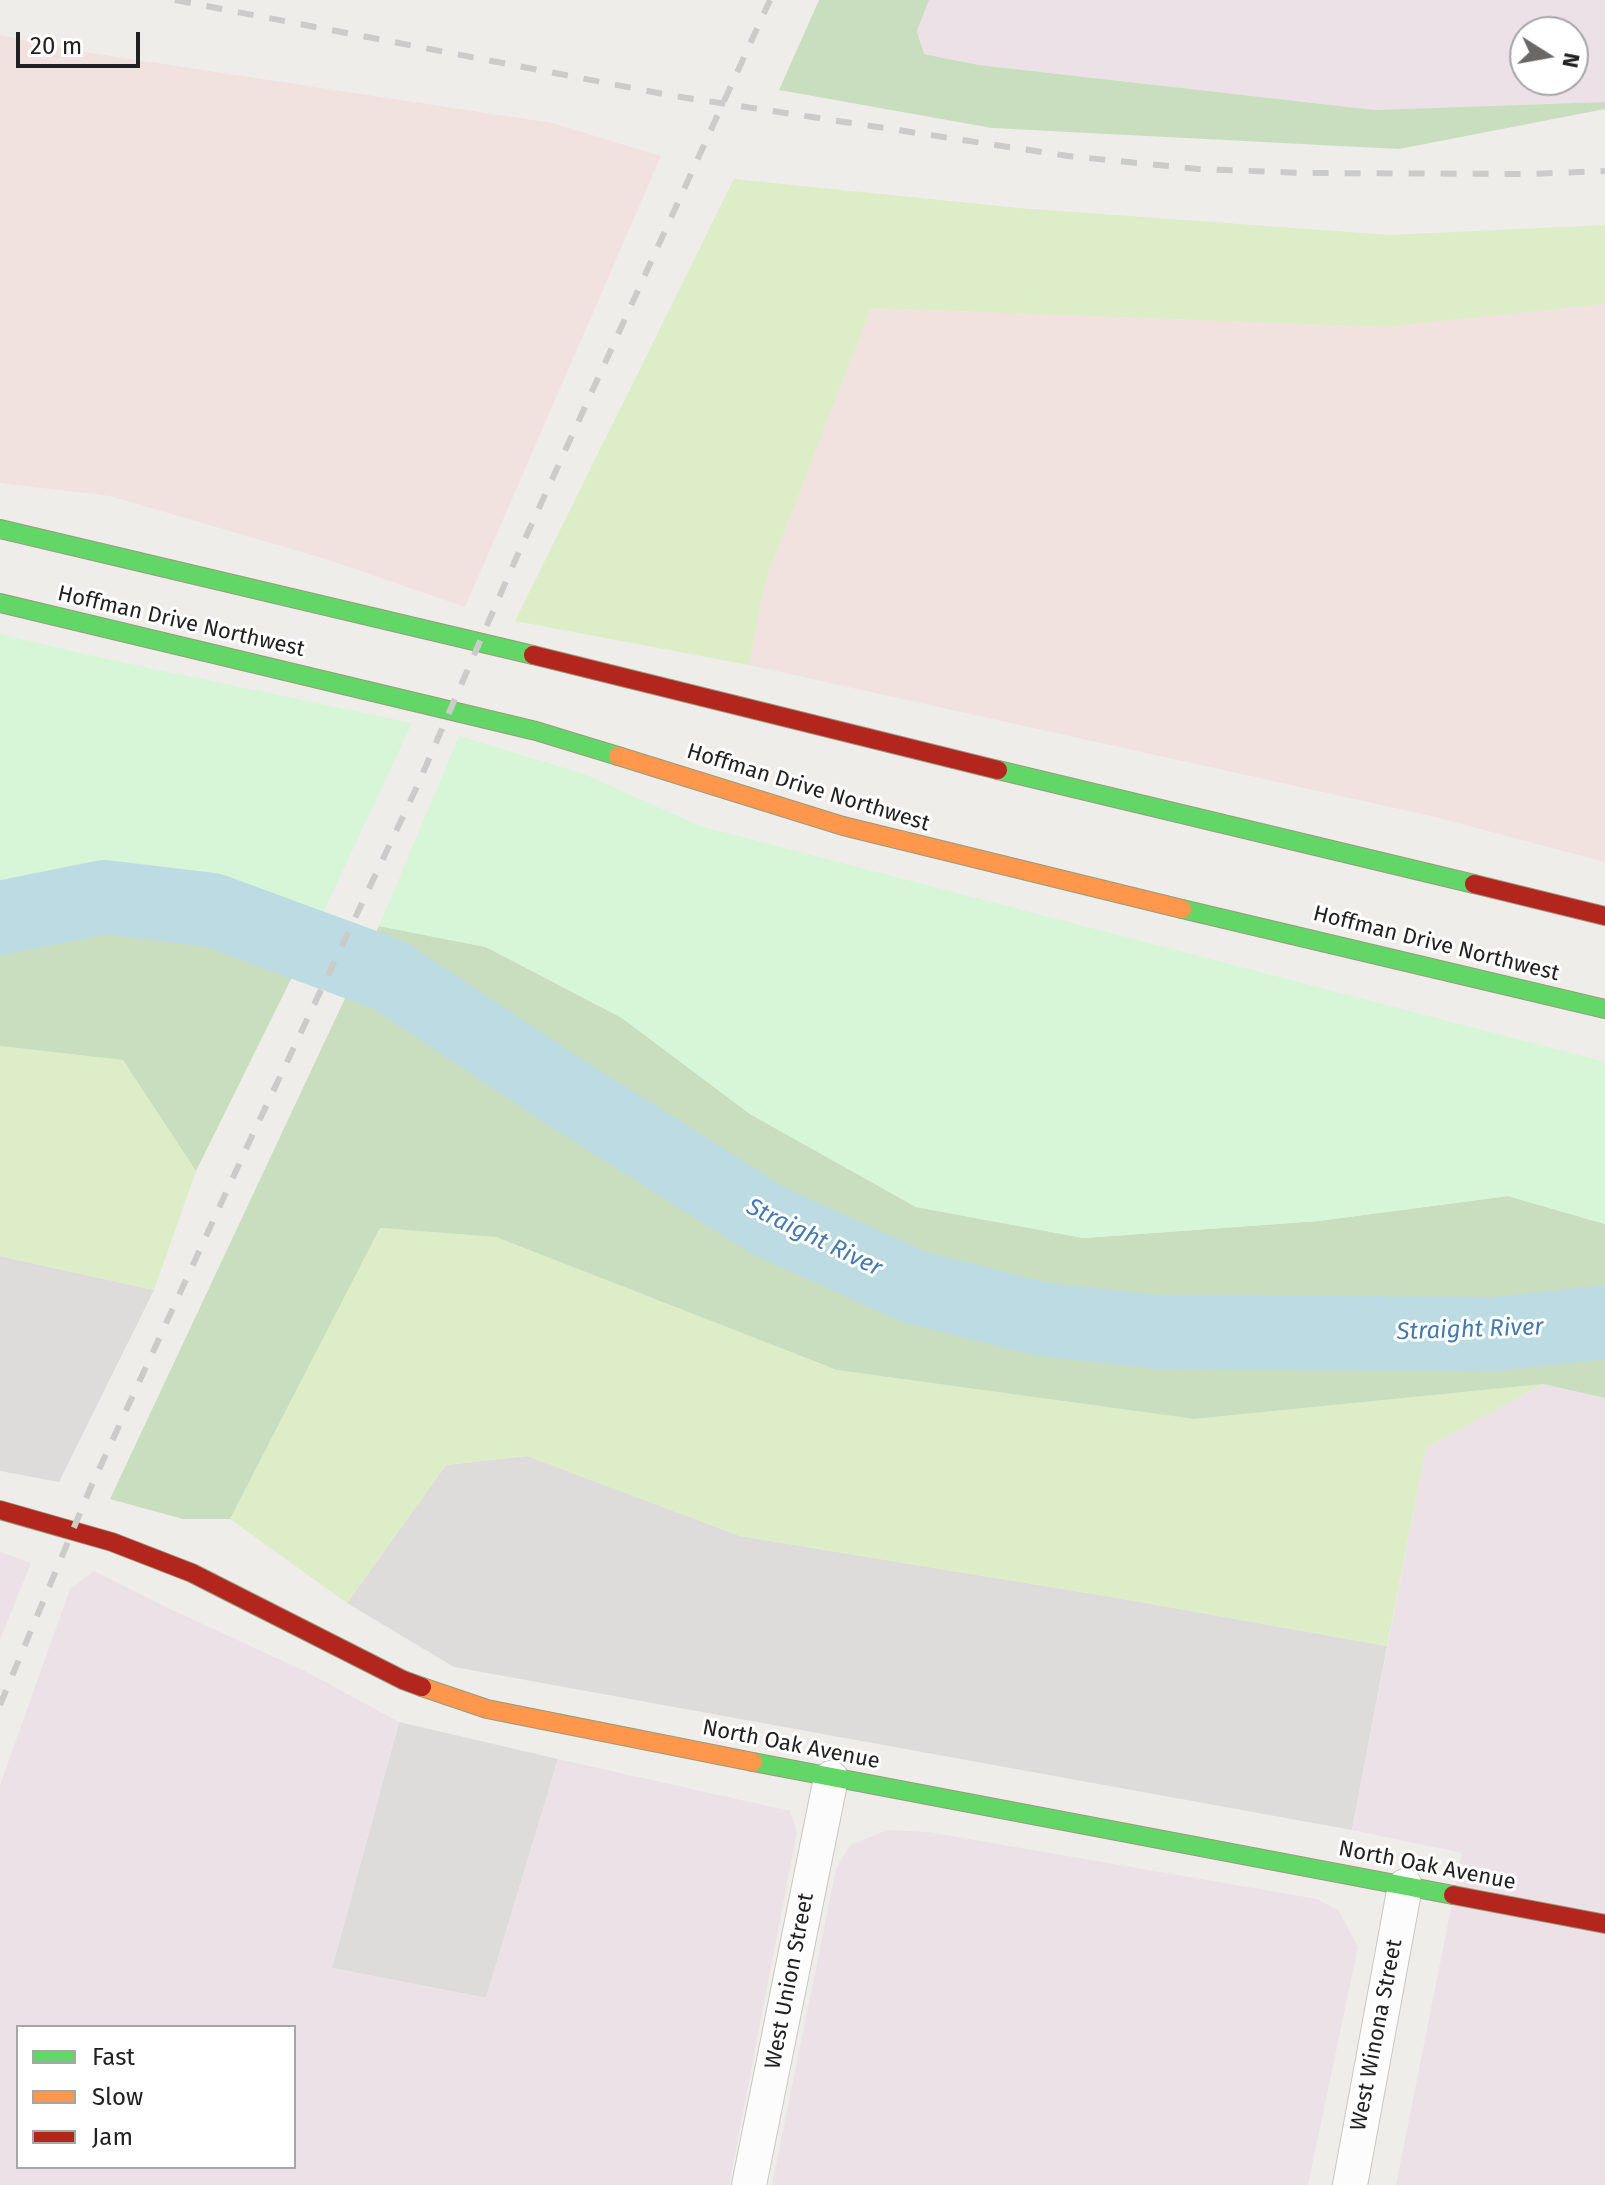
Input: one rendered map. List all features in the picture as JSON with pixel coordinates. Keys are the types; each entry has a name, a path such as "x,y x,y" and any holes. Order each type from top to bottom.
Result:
{"main road":[{"path":"0,529 405,623 1605,916"},
{"name":"Hoffman Drive Northwest","path":"0,603 536,731 843,826 957,856 1605,1009"},
{"name":"North Oak Avenue","path":"0,1510 112,1542 192,1573 403,1680 487,1709 831,1778 1605,1924"}],"street":[{"name":"West Union Street","path":"749,2185 831,1778"},
{"name":"West Winona Street","path":"1350,2185 1405,1886"}],"shaded area":[{"path":"929,0 1605,0 1605,102 1375,110 979,65 924,54 917,31"},
{"path":"0,35 71,50 552,123 661,156 465,607 329,560 110,496 0,483"},
{"path":"1605,304 1605,862 1431,816 749,665 765,582 871,308 1384,327"},
{"path":"0,1256 154,1290 59,1482 0,1471"},
{"path":"1543,1384 1605,1398 1605,2185 1396,2185 1462,1853 1352,1830 1426,1448"},
{"path":"527,1456 740,1536 1387,1646 1352,1830 454,1667 347,1603 446,1465"},
{"path":"0,1552 31,1563 0,1640"},
{"path":"94,1571 305,1671 399,1722 332,1968 486,1998 558,1759 790,1811 797,1832 729,2185 0,2185 0,1785 70,1589"},
{"path":"399,1722 558,1759 486,1998 332,1968"},
{"path":"887,1830 928,1832 1317,1899 1339,1911 1358,1947 1308,2185 772,2185 836,1869 850,1845"}],"green space":[{"path":"819,0 929,0 917,31 924,54 979,65 1375,110 1605,102 1605,109 1399,149 992,128 779,90"},
{"path":"734,179 1019,208 1390,235 1605,225 1605,304 1384,327 871,308 765,582 749,665 515,621"},
{"path":"0,634 412,723 308,945 212,910 104,897 0,918"},
{"path":"459,736 584,774 700,826 1605,1062 1605,1224 1508,1196 1318,1221 1084,1238 916,1207 750,1114 622,1018 486,947 379,926"},
{"path":"104,897 212,910 308,945 196,1171 123,1060 0,1046 0,918"},
{"path":"379,926 486,947 622,1018 750,1114 916,1207 1084,1238 1318,1221 1508,1196 1605,1224 1605,1398 1543,1384 1194,1419 837,1370 496,1237 380,1228 230,1519 183,1519 110,1499"},
{"path":"0,1046 123,1060 196,1171 154,1290 0,1256"},
{"path":"380,1228 496,1237 837,1370 1194,1419 1543,1384 1426,1448 1387,1646 740,1536 527,1456 446,1465 347,1603 230,1519"}],"waterway":[{"name":"Straight River","path":"0,918 104,897 212,910 389,975 565,1092 769,1221 914,1287 1040,1319 1158,1332 1497,1334 1605,1322"}],"railway":[{"path":"175,0 674,96 1068,156 1198,169 1306,173 1529,174 1605,171"},
{"path":"0,1705 90,1489 415,791 514,563 770,0"}],"traffic: fast":[{"path":"0,529 533,655"},
{"path":"0,603 536,731 618,756"},
{"path":"998,770 1474,884"},
{"path":"1182,909 1605,1009"},
{"path":"753,1762 1453,1895"}],"traffic: slow":[{"path":"618,756 843,826 1182,909"},
{"path":"422,1687 487,1709 753,1762"}],"traffic: jam":[{"path":"533,655 998,770"},
{"path":"1474,884 1605,916"},
{"path":"0,1510 112,1542 192,1573 422,1687"},
{"path":"1453,1895 1605,1924"}]}
